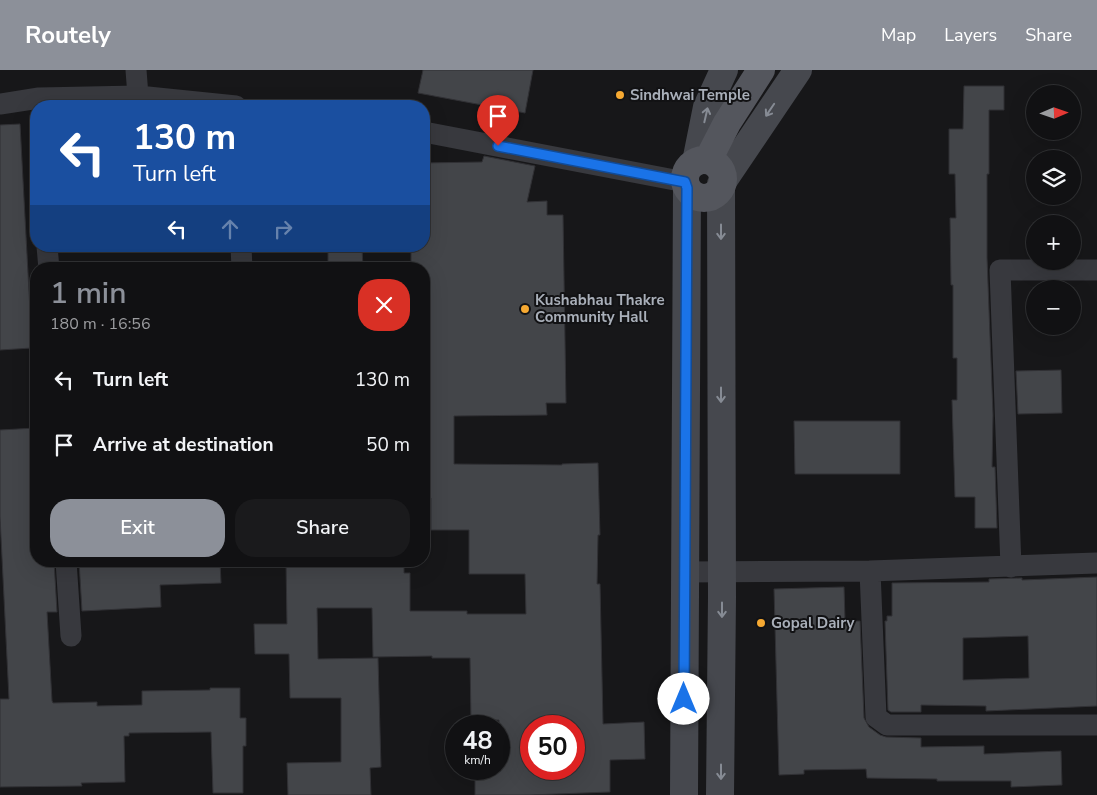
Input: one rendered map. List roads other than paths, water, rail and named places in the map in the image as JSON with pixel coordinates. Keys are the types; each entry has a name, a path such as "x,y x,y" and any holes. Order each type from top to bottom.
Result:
{"main road":[{"path":"684,795 686,317 694,173 707,107 724,70"},
{"path":"694,173 761,70"},
{"path":"722,184 798,70"},
{"path":"694,173 718,166 721,172 722,184 720,795"},
{"path":"686,317 721,315"}],"street":[{"path":"136,70 138,96"},
{"path":"72,100 138,96 177,100"},
{"path":"0,104 30,102"},
{"path":"430,133 694,173"},
{"path":"1010,567 1000,270 1097,270"},
{"path":"685,572 870,571 1097,563"},
{"path":"66,567 71,636"},
{"path":"870,571 876,717 887,725 1097,725"}],"place":[{"name":"Sindhwai Temple","path":"620,95"},
{"name":"Kushabhau Thakre Community Hall","path":"525,309"},
{"name":"Gopal Dairy","path":"761,623"}]}
